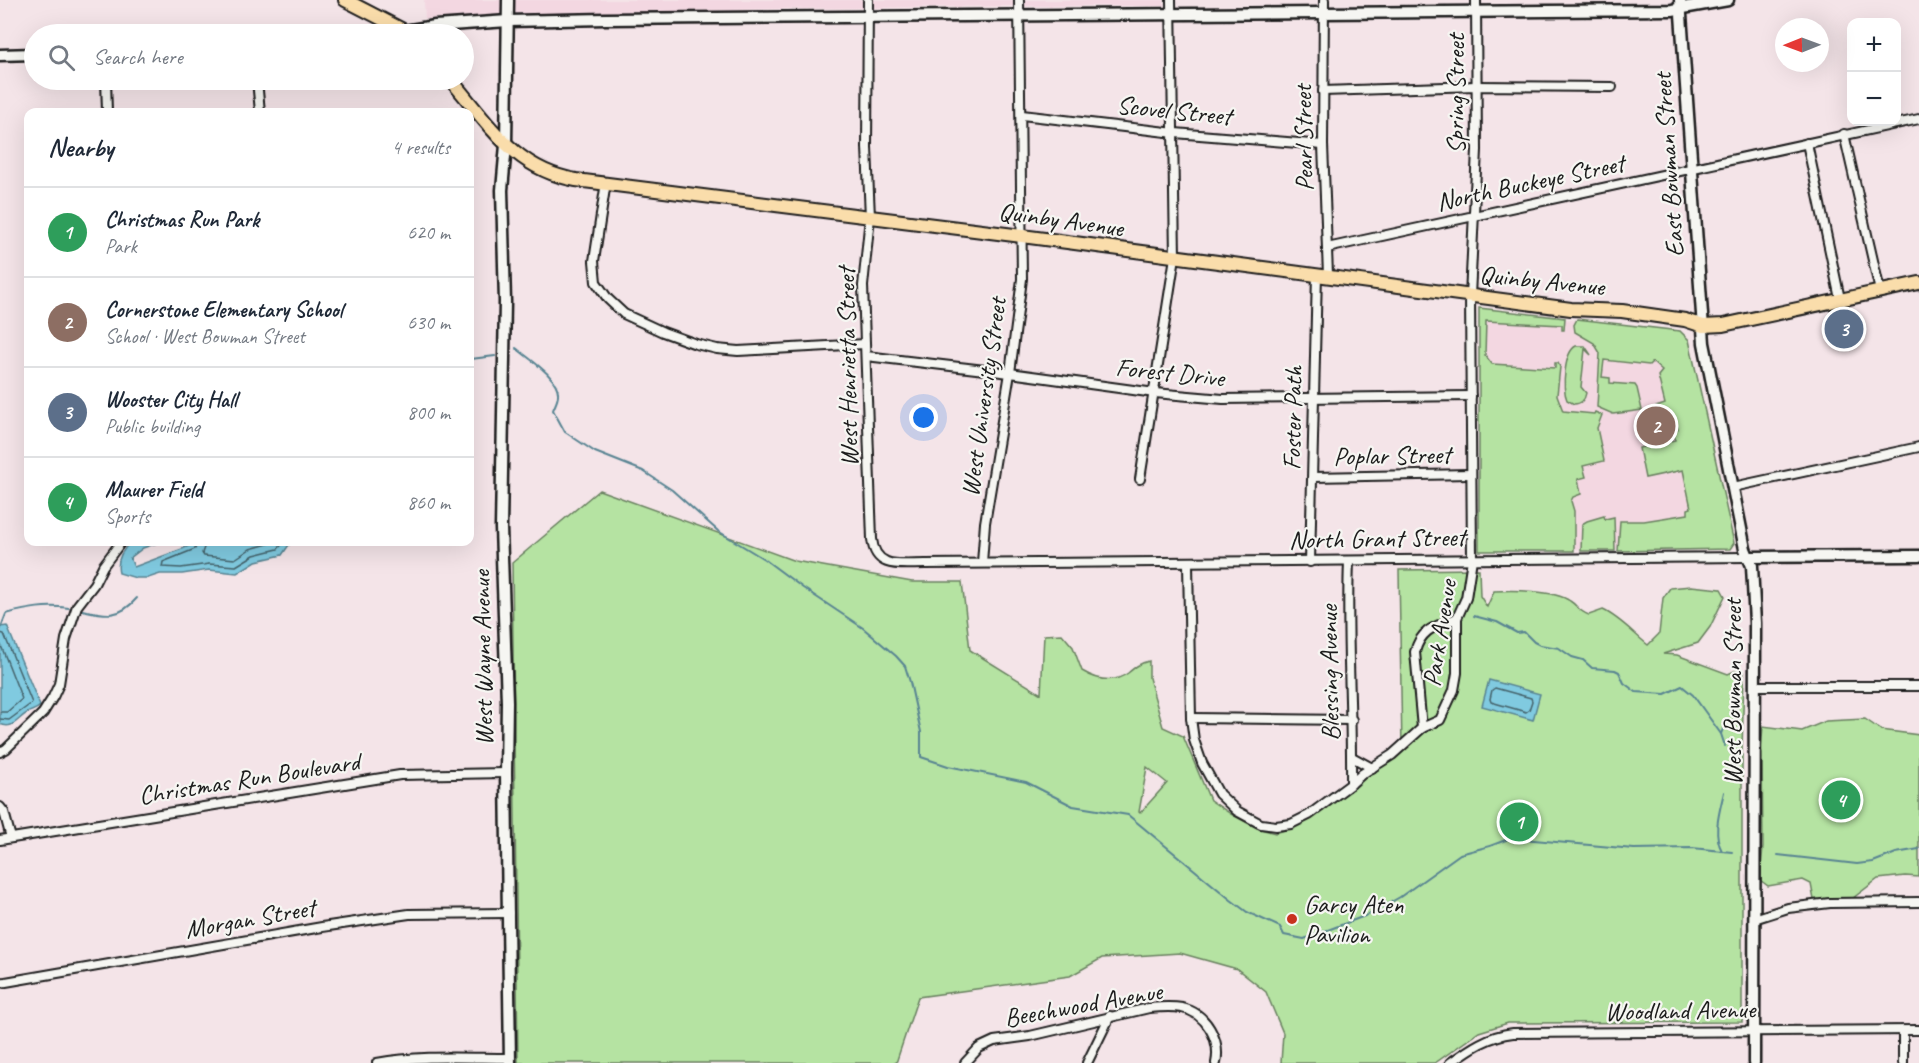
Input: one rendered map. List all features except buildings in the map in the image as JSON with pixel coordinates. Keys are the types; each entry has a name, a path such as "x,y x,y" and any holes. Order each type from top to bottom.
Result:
{"main road":[{"path":"345,0 392,24"},
{"name":"Quinby Avenue","path":"459,90 506,145 531,165 563,178 1580,310 1633,313 1684,320 1703,326 1722,326 1919,283"}],"street":[{"name":"West Wayne Avenue","path":"508,0 506,145 502,190 505,302 501,528 507,702 510,1060"},
{"name":"West Henrietta Street","path":"868,0 867,147 870,217 863,286 872,517"},
{"name":"West University Street","path":"982,563 985,523 1010,373 1022,279 1019,0"},
{"path":"1140,479 1175,257 1175,133 1171,0"},
{"path":"474,25 508,21 1172,14 1324,6 1680,4 1728,0"},
{"name":"East Bowman Street","path":"1680,4 1687,169 1703,326"},
{"name":"Pearl Street","path":"1322,275 1327,248 1323,145 1324,6"},
{"name":"Spring Street","path":"1470,296 1477,150 1476,6"},
{"path":"0,56 24,55"},
{"path":"1323,90 1612,87"},
{"path":"106,90 107,108"},
{"path":"259,90 260,108"},
{"name":"Scovel Street","path":"1022,115 1175,133 1323,145"},
{"name":"North Buckeye Street","path":"1327,248 1919,119"},
{"path":"1844,134 1880,291"},
{"path":"1807,143 1840,299"},
{"path":"606,182 594,261 596,282 608,299 624,314 663,332 717,349 738,351 865,344"},
{"name":"Foster Path","path":"1311,562 1313,399 1322,275"},
{"name":"Park Avenue","path":"1188,564 1191,718 1194,740 1202,763 1219,794 1237,811 1261,824 1276,826 1291,824 1309,815 1362,774 1392,755 1422,728 1440,720 1454,690 1459,654 1457,618 1466,598 1472,559 1470,296"},
{"name":"West Bowman Street","path":"1703,326 1704,343 1745,549 1752,566 1755,623 1754,1063"},
{"name":"Forest Drive","path":"866,356 1155,393 1223,399 1471,396"},
{"path":"1733,487 1919,447"},
{"name":"Poplar Street","path":"1313,477 1471,474"},
{"name":"North Grant Street","path":"872,517 873,550 888,563 1188,564 1472,559 1615,560 1919,556"},
{"path":"0,752 6,749 43,712 53,697 59,684 66,639 77,606 118,546"},
{"name":"Blessing Avenue","path":"1349,561 1351,784"},
{"path":"1422,728 1415,652 1418,642 1428,630 1457,618"},
{"path":"1755,686 1919,686"},
{"path":"1191,718 1352,720"},
{"path":"1352,757 1372,768"},
{"name":"Christmas Run Boulevard","path":"0,840 400,775 506,773"},
{"path":"0,807 4,812 11,838"},
{"path":"1754,919 1788,908 1830,903 1919,902"},
{"name":"Morgan Street","path":"0,983 409,914 509,913"},
{"name":"Beechwood Avenue","path":"965,1063 979,1048 994,1041 1030,1036 1149,1008 1182,1008 1205,1021 1211,1029 1217,1051 1216,1063"},
{"path":"1087,1063 1110,1016"},
{"name":"Woodland Avenue","path":"1450,1063 1480,1042 1497,1035 1513,1033 1919,1030"},
{"path":"1903,1031 1903,1063"},
{"path":"377,1063 398,1059 429,1058 510,1060"}],"shaded area":[{"path":"424,0 1164,0 1164,6 775,9 425,19"},
{"path":"1480,309 1679,333 1732,547 1480,550"}],"green space":[{"path":"1479,308 1565,318 1564,330 1562,330 1562,325 1486,321 1485,355 1492,364 1555,368 1555,363 1558,363 1560,367 1557,395 1563,411 1594,414 1595,412 1602,415 1597,428 1604,461 1583,466 1586,477 1578,479 1581,494 1573,497 1571,501 1574,511 1574,551 1479,551"},
{"path":"1577,319 1680,331 1689,340 1734,543 1730,549 1618,551 1620,521 1644,521 1688,514 1688,509 1691,508 1683,470 1645,478 1639,448 1675,440 1673,430 1678,429 1676,423 1672,424 1670,414 1658,417 1656,407 1665,404 1658,376 1662,371 1652,362 1649,365 1604,360 1602,377 1610,378 1610,383 1635,385 1642,410 1613,414 1597,407 1600,353 1594,343 1575,332 1574,325"},
{"path":"1576,346 1585,346 1591,355 1585,349 1581,387 1586,393 1582,401 1574,404 1567,400 1564,379 1569,355"},
{"path":"599,490 795,561 912,582 962,582 970,650 1041,694 1044,635 1062,634 1073,647 1082,671 1093,677 1117,679 1149,661 1149,678 1163,727 1183,736 1210,800 1257,828 1275,833 1285,830 1309,815 1402,750 1399,570 1479,569 1480,596 1487,607 1494,591 1522,591 1563,597 1589,615 1603,610 1609,613 1648,645 1659,634 1663,598 1670,588 1691,586 1721,589 1725,596 1710,627 1698,643 1663,654 1677,655 1728,674 1737,670 1744,672 1742,1022 1508,1023 1479,1032 1435,1063 1281,1063 1283,1033 1266,992 1237,969 1180,953 1102,958 1070,976 918,997 896,1063 518,1063 512,563","holes":["1147,767 1167,783 1140,813"]},
{"path":"1604,516 1605,519 1614,517 1615,551 1581,551 1582,524"},
{"path":"1865,719 1881,730 1919,735 1919,877 1878,879 1853,898 1814,900 1811,884 1803,880 1768,886 1760,880 1763,847 1761,750 1763,726 1802,731 1826,721"}],"water":[{"path":"127,546 149,546 130,558 134,567 188,546 288,546 282,555 256,561 237,573 209,570 160,574 148,578 136,578 119,573 118,564"},
{"path":"7,626 40,706 8,726 0,724 0,627"},
{"path":"1489,680 1540,694 1533,720 1482,706"}],"waterway":[{"path":"516,348 549,375 554,382 558,395 553,410 565,432 595,452 643,471 672,490 718,531 764,559 863,628 896,656 905,666 910,682 921,732 921,757 948,766 1026,782 1073,806 1128,815 1231,900 1247,912 1280,927 1284,935 1304,939 1370,914 1400,897 1460,854 1511,838 1634,849 1692,848 1732,852"},
{"path":"474,359 495,356"},
{"path":"82,610 112,614 124,609 137,598"},
{"path":"1,627 6,614 37,608 69,608"},
{"path":"1474,616 1497,622 1517,633 1524,632 1534,642 1559,648 1572,657 1583,660 1592,668 1615,670 1619,672 1624,683 1636,692 1665,694 1682,686 1693,695 1721,734"},
{"path":"1725,746 1721,734 1726,721"},
{"path":"1722,851 1717,829 1724,792"},
{"path":"1778,855 1857,864 1873,862 1896,853 1919,849"}],"place":[{"name":"Wooster City Hall","path":"1844,329"},
{"name":"Cornerstone Elementary School","path":"1656,426"},
{"name":"Maurer Field","path":"1841,800"},
{"name":"Christmas Run Park","path":"1519,822"},
{"name":"Garcy Aten Pavilion","path":"1292,919"}]}
